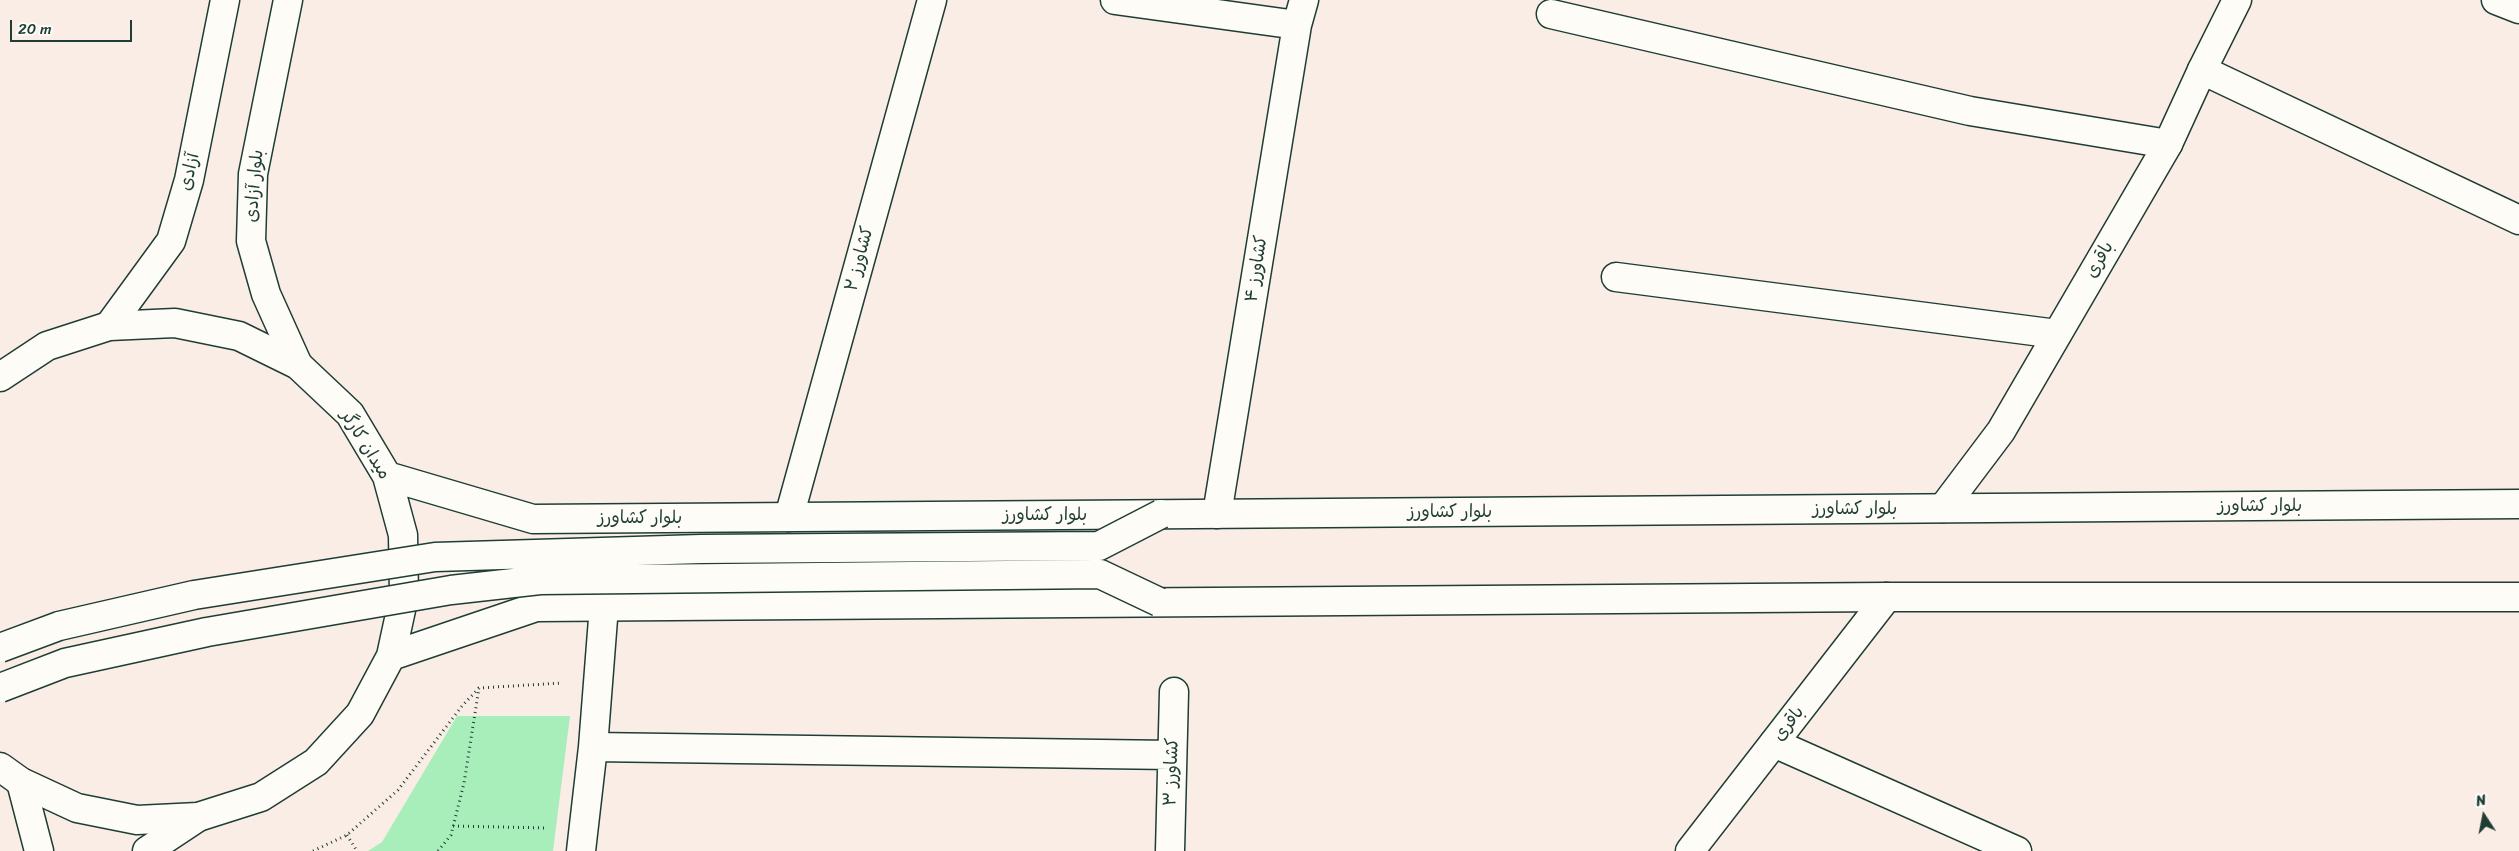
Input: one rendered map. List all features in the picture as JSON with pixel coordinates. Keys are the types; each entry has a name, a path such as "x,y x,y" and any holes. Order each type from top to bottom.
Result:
{"main road":[{"name":"آزادی","path":"109,326 171,241 189,180 225,0"},
{"name":"بلوار آزادی","path":"288,0 253,174 251,241 266,294 298,365"},
{"name":"کشاورز ۲","path":"789,517 932,0"},
{"path":"1114,0 1301,13"},
{"name":"باقری","path":"1943,508 2001,431 2168,144 2237,0"},
{"path":"2496,0 2519,9"},
{"name":"کشاورز ۴","path":"1217,514 1301,13"},
{"path":"1551,14 1970,110 2168,144"},
{"path":"2202,70 2519,220"},
{"path":"1616,277 2058,334"},
{"name":"میدان کارگر","path":"0,377 47,346 109,326 175,323 239,336 298,365 350,414 387,476 403,535 404,596 390,656 360,714 316,762 261,798 198,817 137,820 77,808 11,774"},
{"name":"بلوار کشاورز","path":"387,476 533,519 2519,504"},
{"path":"0,648 59,626 194,594 435,557 701,549 1099,546 1161,514"},
{"path":"0,688 65,663 207,632 451,590 540,580 1100,574 1159,602"},
{"path":"390,656 536,606 1888,596 2519,597"},
{"name":"باقری","path":"1690,851 1888,596"},
{"path":"582,834 593,747 604,606"},
{"name":"کشاورز ۳","path":"1170,851 1174,692"},
{"path":"1774,743 2015,851"},
{"path":"593,747 1172,755"},
{"path":"11,774 39,851"},
{"path":"147,851 198,817"}],"path":[{"path":"313,851 347,835 398,790 462,706 479,688 598,681"},
{"path":"438,851 451,835 464,783 479,688"},
{"path":"453,826 582,834"},
{"path":"347,835 357,851"}],"green space":[{"path":"457,716 570,716 553,851 368,851 382,842"}]}
